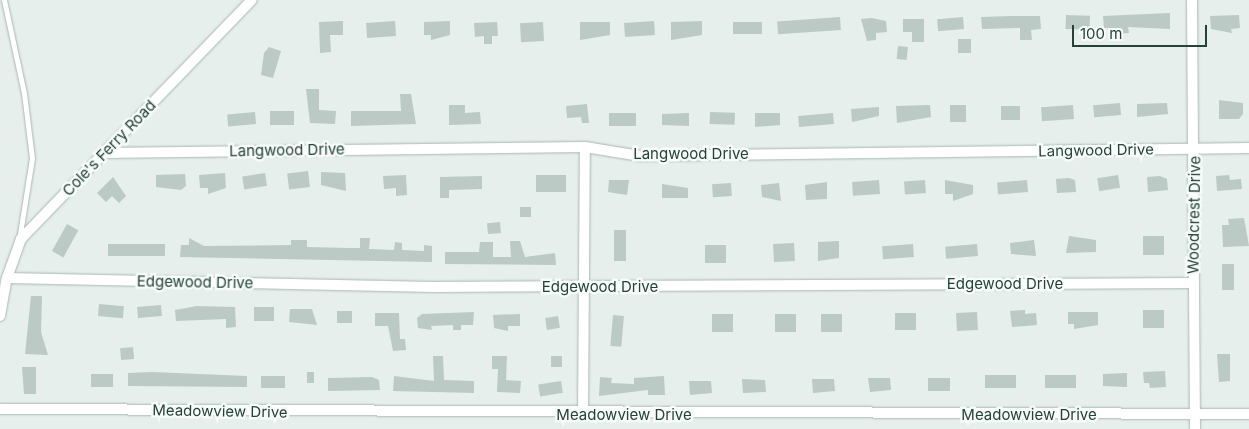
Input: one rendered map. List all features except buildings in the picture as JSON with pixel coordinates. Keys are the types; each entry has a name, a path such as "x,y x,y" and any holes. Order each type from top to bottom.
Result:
{"street":[{"name":"Cole's Ferry Road","path":"0,316 6,278 19,245 103,153 252,0"},
{"name":"Woodcrest Drive","path":"1192,0 1195,149 1193,283 1195,429"},
{"name":"Langwood Drive","path":"103,153 585,147 640,156 1249,148"},
{"path":"583,415 586,287 585,147"},
{"name":"Edgewood Drive","path":"6,278 586,287 1193,283"},
{"name":"Meadowview Drive","path":"0,409 583,415 1249,414"}],"lane":[{"path":"4,0 24,93 32,158 19,245"}]}
